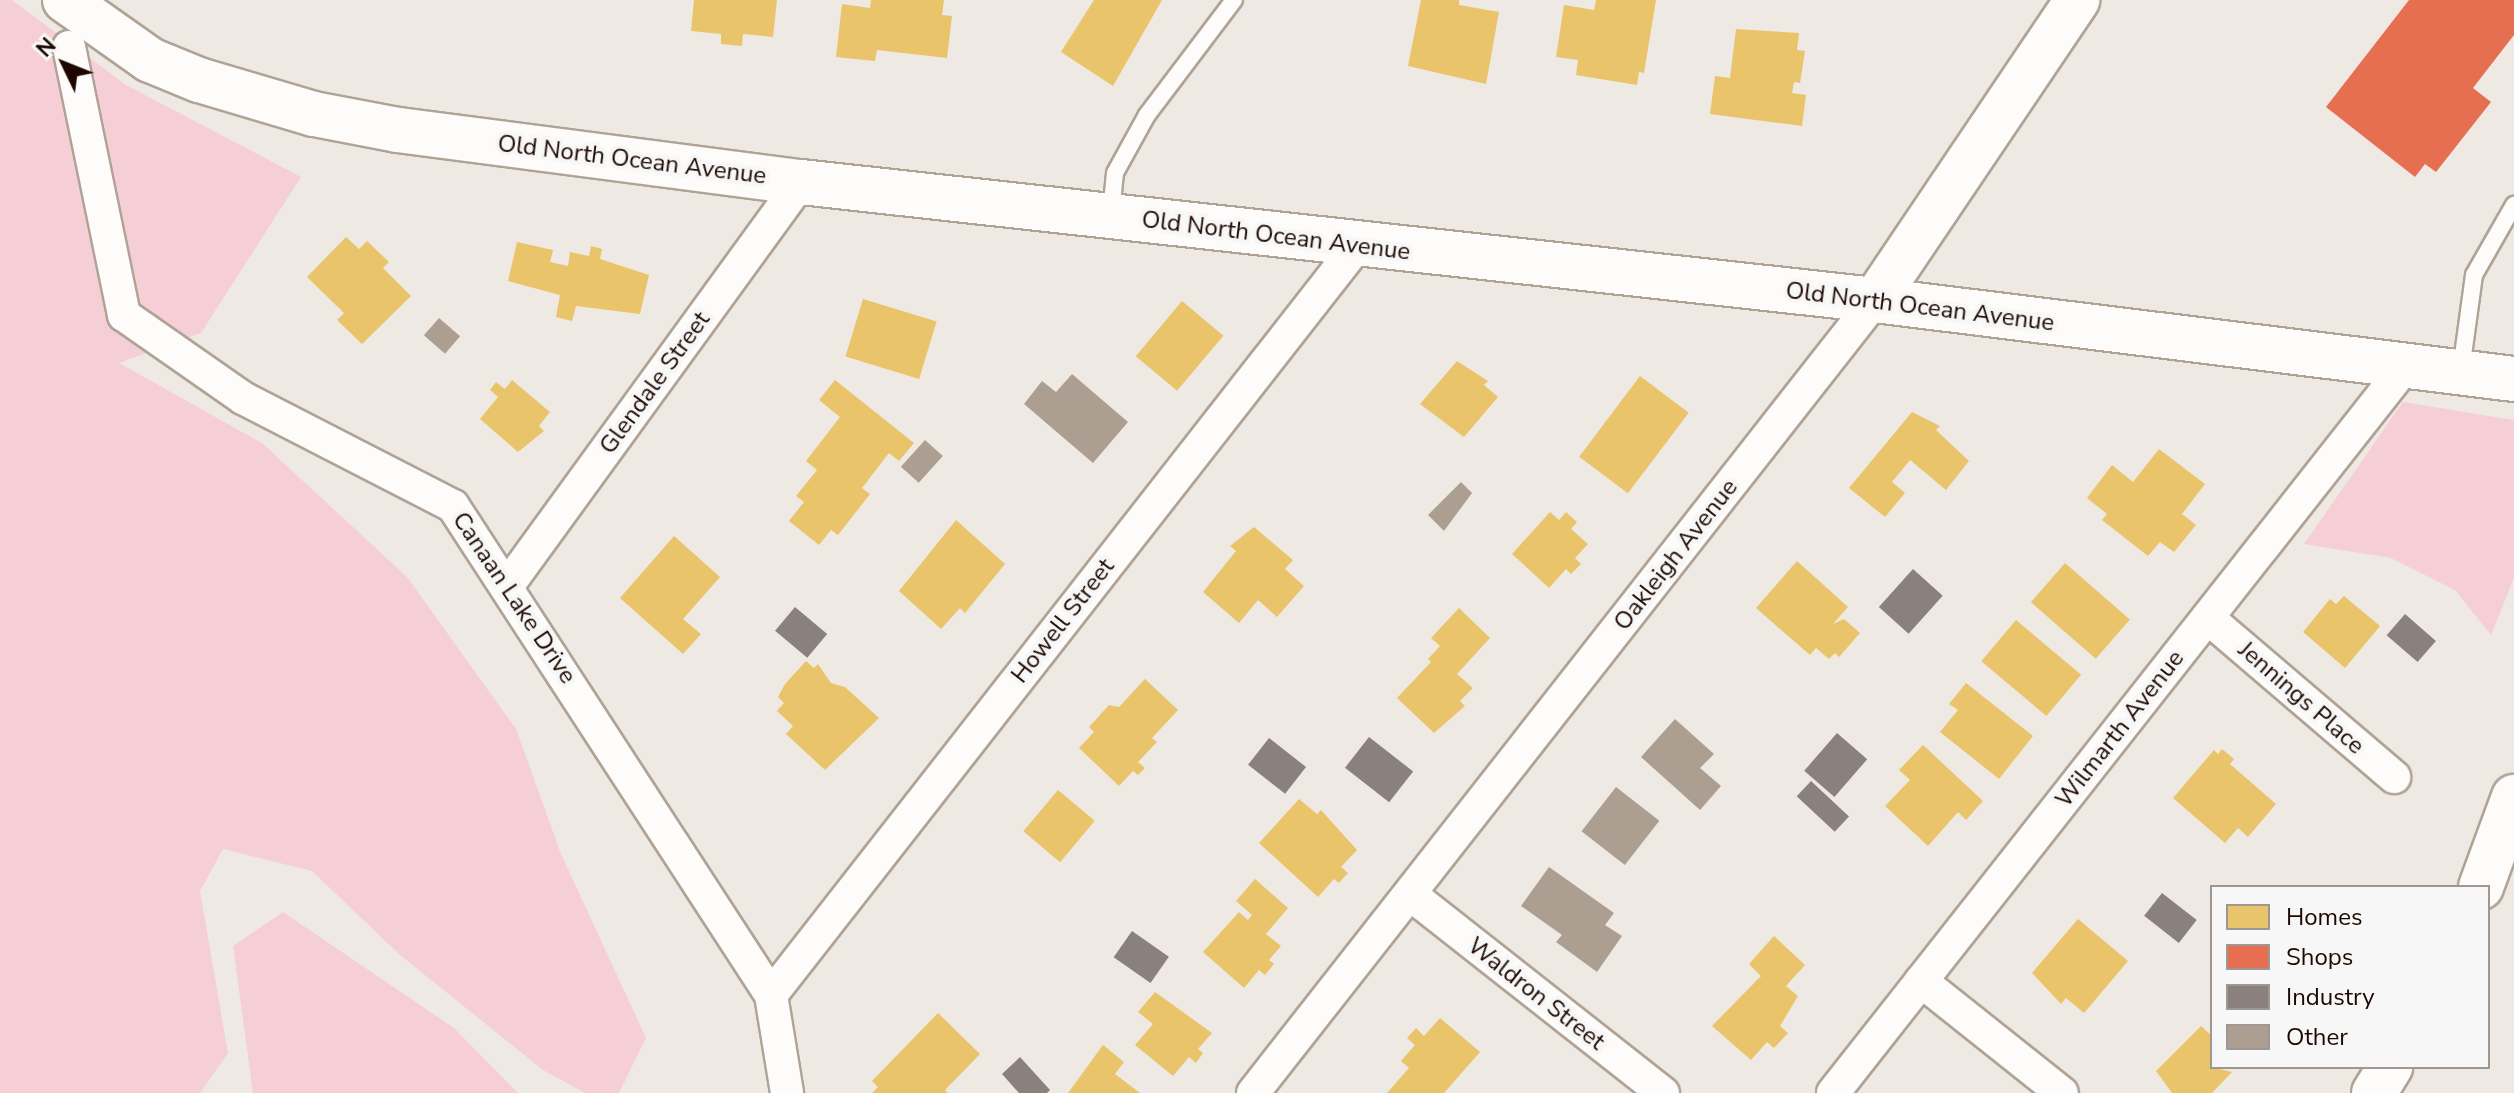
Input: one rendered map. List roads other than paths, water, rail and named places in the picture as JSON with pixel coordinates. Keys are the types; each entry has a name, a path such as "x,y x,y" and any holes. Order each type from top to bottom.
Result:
{"street":[{"name":"Old North Ocean Avenue","path":"65,0 150,60 246,96 314,114 459,139 1356,247 1875,300 2461,370 2514,379"},
{"name":"Oakleigh Avenue","path":"1253,1093 1875,300 2077,0"},
{"name":"Canaan Lake Drive","path":"69,47 124,315 243,398 453,506 508,585 771,995 787,1093"},
{"name":"Glendale Street","path":"508,585 801,182"},
{"name":"Howell Street","path":"771,995 1356,247"},
{"name":"Wilmarth Avenue","path":"1833,1093 2407,364"},
{"name":"Jennings Place","path":"2208,618 2394,777"},
{"path":"2482,885 2514,797"},
{"name":"Waldron Street","path":"1410,894 1663,1093"},
{"path":"1921,981 2062,1093"},
{"path":"2374,1093 2389,1069"}],"lane":[{"path":"1110,217 1115,173 1147,115 1234,0"},
{"path":"2461,370 2474,275 2514,205"}]}
